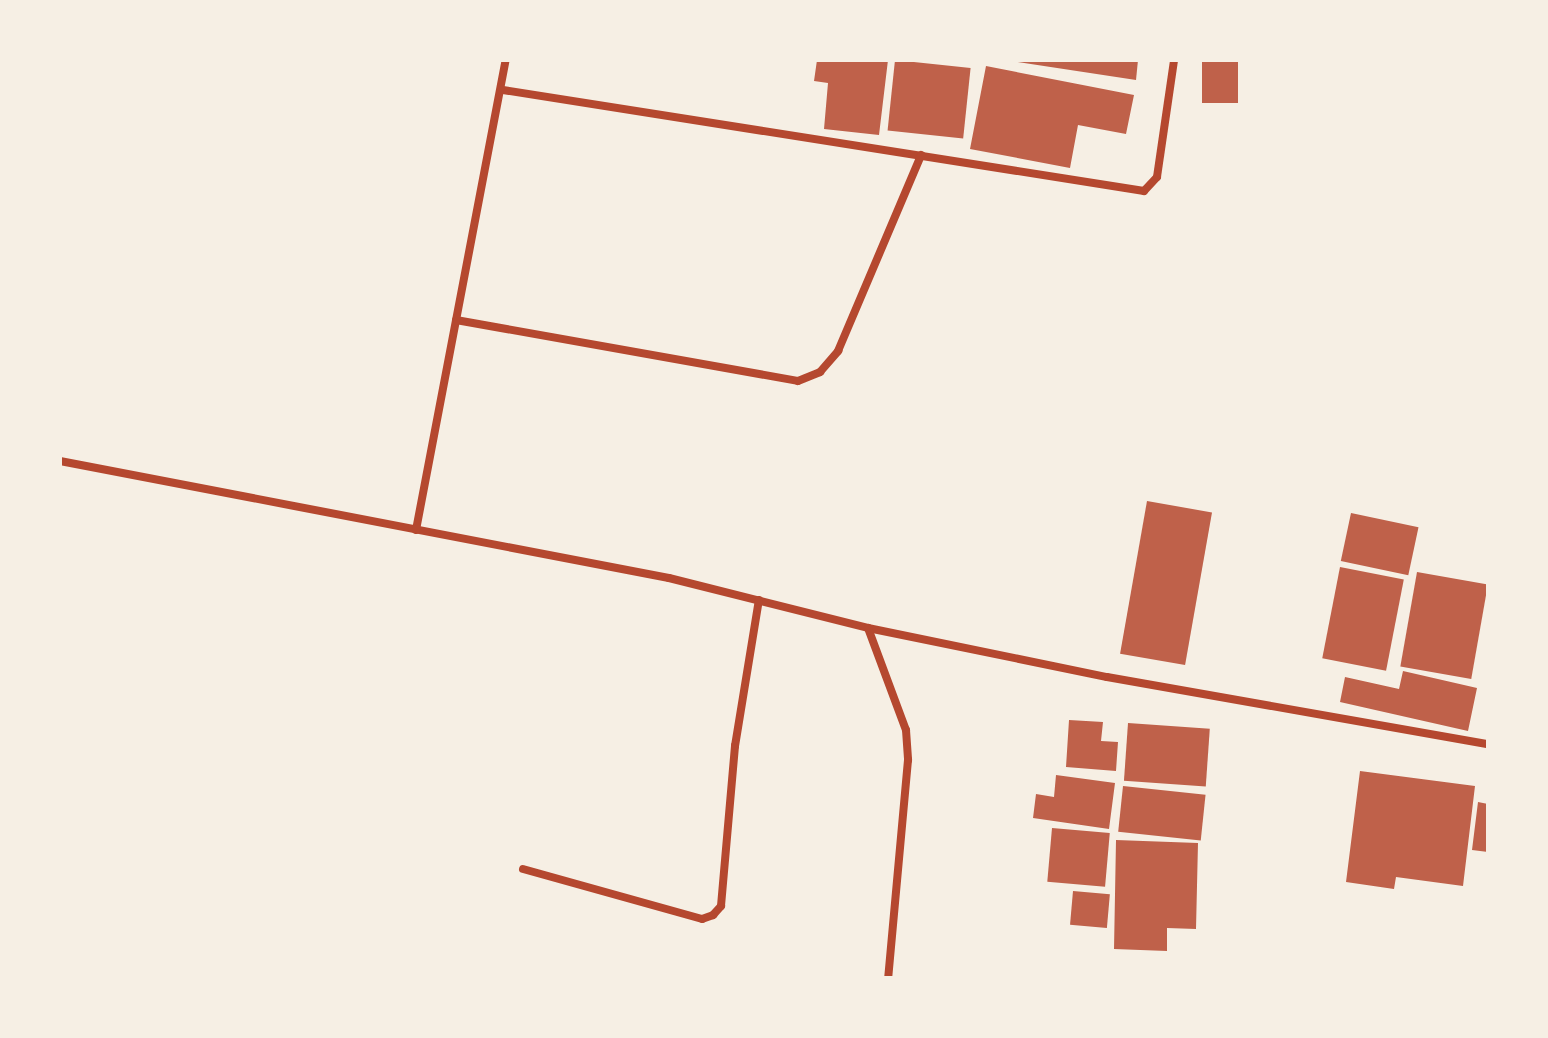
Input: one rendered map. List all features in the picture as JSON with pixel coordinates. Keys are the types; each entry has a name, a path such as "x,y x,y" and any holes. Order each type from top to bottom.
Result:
{"street":[{"path":"416,530 503,90 506,60"},
{"path":"503,90 1144,191 1157,177 1174,60"},
{"path":"456,320 798,381 820,372 838,351 921,155"},
{"path":"60,461 759,600 868,628 1107,677 1488,744"},
{"path":"523,869 702,919 713,915 721,906 735,746 759,600"},
{"path":"868,628 906,730 908,760 888,978"}],"building":[{"path":"817,60 888,60 879,135 824,129 828,83 814,81"},
{"path":"895,60 971,68 963,139 888,131"},
{"path":"1004,60 1138,60 1136,80"},
{"path":"1202,60 1238,60 1238,103 1202,103"},
{"path":"986,66 1134,95 1126,134 1078,125 1070,168 970,149"},
{"path":"1147,501 1212,512 1185,665 1120,654"},
{"path":"1351,513 1418,527 1408,575 1341,561"},
{"path":"1340,567 1404,579 1386,671 1322,658"},
{"path":"1417,572 1488,585 1471,679 1400,667"},
{"path":"1403,671 1477,688 1468,731 1340,702 1345,677 1399,689"},
{"path":"1069,720 1103,722 1101,741 1118,742 1116,771 1066,767"},
{"path":"1128,723 1210,729 1206,787 1124,781"},
{"path":"1360,771 1475,786 1463,886 1396,877 1394,889 1346,882"},
{"path":"1056,775 1115,783 1109,829 1033,818 1036,794 1054,797"},
{"path":"1123,786 1206,795 1201,840 1118,832"},
{"path":"1478,802 1488,804 1488,852 1472,850"},
{"path":"1052,828 1110,833 1105,887 1047,882"},
{"path":"1116,840 1198,843 1196,929 1167,928 1167,951 1114,949"},
{"path":"1073,891 1110,894 1107,928 1070,925"}]}
